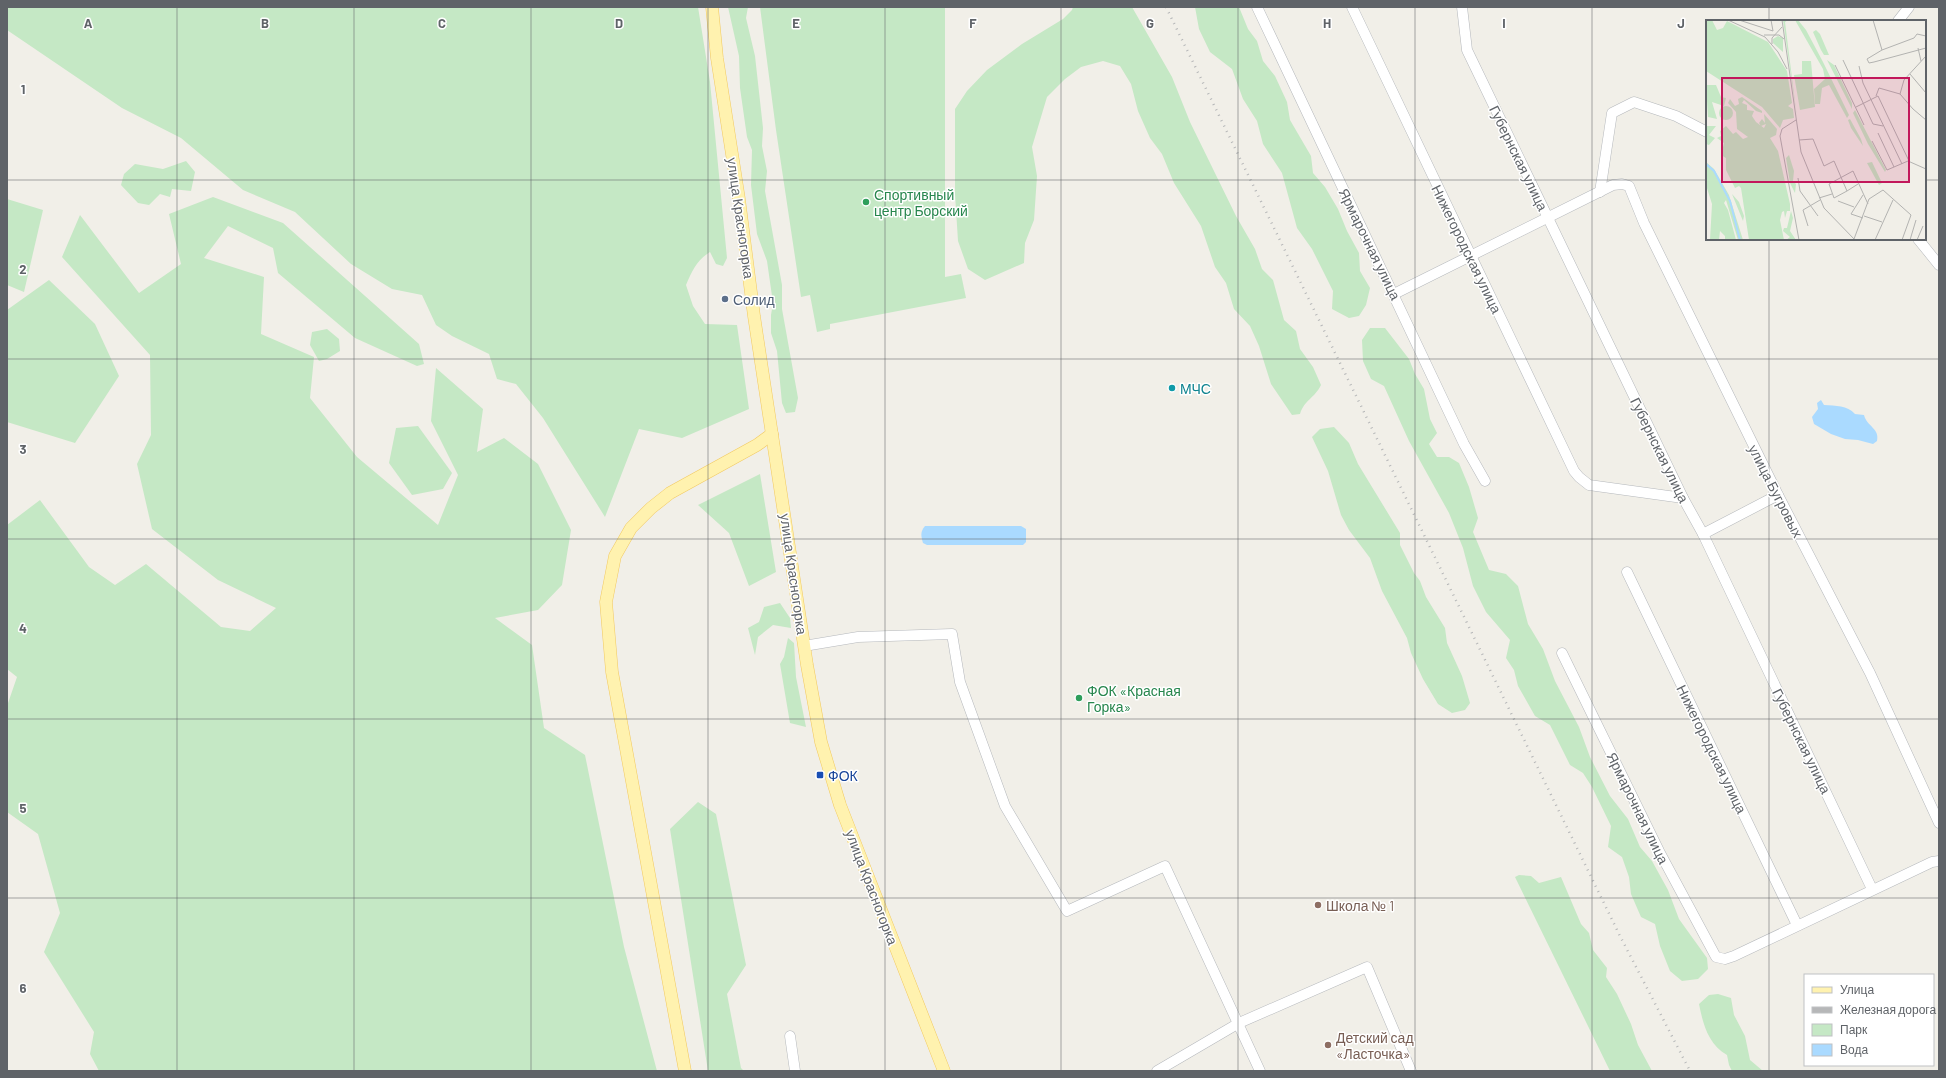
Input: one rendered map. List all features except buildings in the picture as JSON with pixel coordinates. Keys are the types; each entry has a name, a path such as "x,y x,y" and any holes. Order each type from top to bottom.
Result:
{"main road":[{"path":"706,7 717,58"},
{"path":"712,7 717,58"},
{"name":"улица Красногорка","path":"717,58 814,708 829,771 879,908 944,1071"},
{"path":"685,1071 612,672 606,602 615,556 631,528 670,493 757,445 772,434"}],"street":[{"name":"Ярмарочная улица","path":"1257,7 1464,444 1485,481"},
{"name":"Нижегородская улица","path":"1352,7 1574,471 1579,478 1589,485 1683,498"},
{"name":"Губернская улица","path":"1462,7 1466,50 1683,498 1703,534 1872,889"},
{"path":"1899,20 1909,7"},
{"path":"1394,294 1470,255 1600,192 1612,113 1625,105 1634,102 1676,116 1706,131"},
{"name":"улица Бугровых","path":"1600,192 1613,185 1622,184 1629,186 1644,223 1778,495 1870,673 1939,823"},
{"path":"1919,240 1939,265"},
{"path":"1703,534 1778,495"},
{"name":"Нижегородская улица","path":"1627,572 1797,925"},
{"path":"804,646 858,637 952,634 960,682 1006,806 1067,911 1165,866 1260,1071"},
{"name":"Ярмарочная улица","path":"1562,653 1659,851 1713,954 1720,959 1734,956 1797,925"},
{"path":"1797,925 1872,889 1932,862 1939,861"},
{"path":"1157,1071 1238,1023 1368,967 1411,1071"},
{"path":"790,1036 795,1071"}],"green space":[{"path":"7,7 698,7 710,82 727,258 723,266 716,264 710,252 705,255 695,266 686,285 693,306 705,324 737,325 749,409 682,438 639,429 605,517 543,418 516,384 497,379 489,354 452,336 436,325 422,295 392,289 351,264 295,212 243,190 181,138 122,108 7,30"},
{"path":"728,7 748,7 746,18 755,56 763,128 762,146 767,171 765,191 782,285 782,309 798,398 795,412 786,413 782,403 777,351 771,333 773,303 767,261 757,234 751,185 752,150 747,137 740,88 739,56"},
{"name":"Спортивный центр Борский","path":"760,7 945,7 945,277 961,274 966,298 830,324 830,329 817,332 810,295 801,297 776,130"},
{"path":"1073,7 1132,7 1172,77 1190,122 1236,216 1255,249 1262,269 1273,280 1284,320 1296,331 1300,349 1313,367 1321,385 1304,405 1300,414 1292,415 1271,384 1259,346 1250,326 1234,309 1226,283 1215,267 1201,226 1174,183 1162,154 1150,138 1138,111 1131,84 1120,66 1103,61 1081,67 1065,79 1047,97 1032,147 1037,176 1034,220 1025,243 1024,263 985,280 968,269 958,241 955,194 955,109 967,91 987,70 1022,44 1063,19"},
{"path":"1195,7 1239,7 1248,29 1257,41 1263,61 1275,76 1287,102 1290,120 1311,156 1313,173 1325,187 1338,209 1347,231 1359,253 1360,271 1370,288 1366,305 1359,316 1349,318 1332,309 1333,291 1312,249 1297,228 1282,173 1263,144 1257,121 1243,99 1232,69 1210,52 1199,29"},
{"path":"186,161 195,172 191,191 172,189 170,197 160,194 149,205 138,203 121,185 124,174 135,164 163,169"},
{"path":"213,197 283,223 419,344 424,364 417,366 355,338 278,273 273,248 228,226 204,258 264,277 261,334 314,357 310,398 357,457 438,525 458,475 431,421 436,368 483,409 477,452 504,438 538,464 571,530 562,585 538,610 495,618 532,645 544,728 585,755 624,947 657,1071 99,1071 90,1054 94,1032 44,952 60,913 38,834 7,812 7,706 17,677 7,669 7,525 40,500 89,567 115,585 146,564 221,627 250,631 276,608 218,580 152,529 137,464 151,435 150,355 62,257 80,215 139,293 181,264 169,214"},
{"path":"7,199 43,210 24,292 7,285"},
{"path":"49,280 95,324 119,376 75,443 7,422 7,310"},
{"path":"1370,328 1385,328 1409,359 1415,374 1424,389 1430,419 1437,433 1429,444 1437,457 1449,457 1459,463 1469,487 1478,518 1473,532 1489,570 1506,574 1518,586 1528,624 1543,649 1555,681 1579,727 1590,757 1610,796 1628,819 1640,847 1652,861 1668,890 1679,919 1707,958 1708,969 1698,979 1682,981 1670,971 1660,946 1655,924 1641,917 1631,894 1629,877 1622,857 1608,847 1611,826 1592,787 1583,773 1570,765 1550,725 1535,716 1518,686 1514,670 1506,658 1510,640 1486,612 1473,586 1463,548 1449,513 1409,441 1384,386 1371,379 1363,361 1362,340"},
{"path":"327,329 339,339 340,351 327,359 319,361 310,345 312,332"},
{"path":"418,426 452,473 443,489 412,495 389,463 396,428"},
{"path":"1334,427 1349,443 1358,464 1400,533 1400,545 1414,573 1420,581 1426,597 1445,628 1447,643 1462,676 1470,703 1465,710 1452,713 1438,704 1423,679 1411,653 1407,638 1382,591 1370,558 1349,530 1341,515 1328,471 1312,437 1320,429"},
{"path":"760,474 776,572 749,586 729,533 698,505"},
{"path":"780,603 790,618 791,628 773,625 758,637 755,655 748,628 759,622 764,607"},
{"path":"788,638 794,643 796,677 806,727 790,723 780,664 784,657"},
{"path":"698,802 716,814 746,965 727,994 741,1068 744,1071 708,1071 670,829"},
{"path":"1519,875 1531,876 1539,883 1561,877 1581,924 1589,933 1593,950 1607,968 1606,977 1617,994 1631,1024 1638,1045 1652,1071 1610,1071 1515,877"},
{"path":"1718,994 1731,998 1734,1015 1745,1036 1750,1060 1763,1071 1732,1071 1727,1055 1715,1045 1707,1033 1699,1004 1709,995"}],"water":[{"path":"1821,400 1824,405 1841,406 1855,414 1864,415 1877,433 1877,441 1873,444 1858,440 1845,439 1831,434 1814,424 1812,417 1818,409 1817,403"},
{"path":"925,526 1021,526 1026,529 1026,542 1023,545 927,545 923,543 921,536 922,530"}],"railway":[{"path":"1166,7 1620,936 1690,1071"}],"place":[{"name":"Спортивный центр Борский","path":"866,202"},
{"name":"Солид","path":"725,299"},
{"name":"МЧС","path":"1172,388"},
{"name":"ФОК «Красная Горка»","path":"1079,698"},
{"name":"ФОК","path":"820,775"},
{"name":"Школа № 1","path":"1318,905"},
{"name":"Детский сад «Ласточка»","path":"1328,1045"}]}
